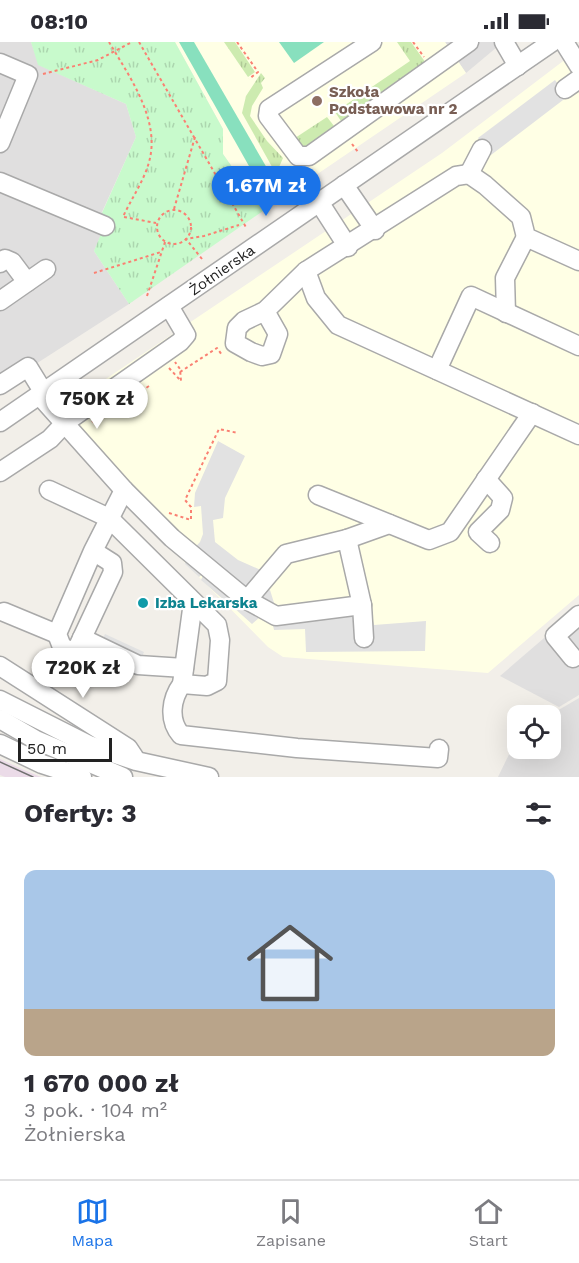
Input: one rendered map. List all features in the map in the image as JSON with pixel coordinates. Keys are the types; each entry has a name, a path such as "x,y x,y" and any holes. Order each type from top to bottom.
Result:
{"street":[{"path":"372,42 268,109 268,116 298,156 309,156 467,42"},
{"path":"504,42 518,66"},
{"name":"Żołnierska","path":"0,422 552,42"},
{"path":"564,42 579,66"},
{"path":"0,63 28,75 0,143"},
{"path":"469,174 482,149"},
{"path":"265,311 306,272 375,230 456,176 469,174 485,185 520,217 526,237 506,278 506,313"},
{"path":"0,182 105,226"},
{"path":"344,185 375,230"},
{"path":"319,202 348,247"},
{"path":"526,237 579,261"},
{"path":"0,263 5,259 12,262 27,282"},
{"path":"0,301 46,269"},
{"path":"306,272 316,298 338,325 579,435"},
{"path":"437,370 471,296 579,346"},
{"path":"0,472 50,439 66,422 180,342 186,335 169,306"},
{"path":"0,385 28,367 42,394 124,490 172,538 247,600 276,616 362,605"},
{"path":"318,495 429,540 450,532 531,413"},
{"path":"486,479 503,498 500,510 478,532 490,543"},
{"path":"49,490 109,518 218,626 220,640 217,681 207,686 183,676 138,665 82,638"},
{"path":"93,551 112,563 113,572 75,653 62,647 57,634 93,551 124,490"},
{"path":"247,600 286,554 347,539 389,524"},
{"path":"347,539 362,605 364,638"},
{"path":"193,602 183,676 176,692 172,717 174,727 181,735 297,748 438,758 439,749"},
{"path":"4,612 57,634"},
{"path":"573,658 555,636 579,615"},
{"path":"0,666 128,748 136,761"},
{"path":"0,700 69,736 136,761 208,777"},
{"path":"0,719 36,740 123,777"},
{"path":"0,744 42,765 82,777"}],"path":[{"path":"109,42 146,112 153,137 149,163 123,217"},
{"path":"28,75 46,74 115,53 132,42"},
{"path":"139,42 247,229"},
{"path":"237,42 258,72 249,79"},
{"path":"413,42 425,58"},
{"path":"195,137 174,209 161,215 156,223 158,234 165,242 176,244 186,239 240,225"},
{"path":"354,146 358,152"},
{"path":"174,209 189,218 191,229 186,239"},
{"path":"105,226 107,221 123,217 156,223"},
{"path":"186,239 202,259"},
{"path":"147,296 165,242"},
{"path":"94,273 161,252"},
{"path":"173,374 181,381 180,371 218,348 222,355"},
{"path":"89,420 95,423 149,386 149,374"},
{"path":"161,510 191,520 191,507 185,500 219,429 238,433"}],"shaded area":[{"path":"0,42 31,42 39,65 126,104 136,137 102,212 109,216 94,251 129,304 0,387"},
{"name":"Szkoła Podstawowa nr 2","path":"175,42 445,42 466,73 263,211 223,154 223,129"},
{"path":"445,42 503,42 466,73"},
{"path":"579,49 579,595 488,673 283,657 268,647 124,501 129,490 64,407 442,153"},
{"path":"555,80 567,97 491,155 478,138"},
{"path":"218,441 245,456 225,498 223,518 213,520 215,542 238,560 263,571 250,587 242,586 259,594 270,590 275,606 283,605 285,613 366,595 374,625 426,621 425,651 306,652 305,629 274,630 272,621 260,617 252,624 233,607 238,599 233,594 226,602 201,580 204,573 199,577 185,564 187,556 200,542 203,534 201,506 194,507 195,493"},
{"path":"579,608 579,695 561,706 555,705 500,676"},
{"path":"105,634 144,652 132,678 93,659"},
{"path":"579,698 579,777 498,777 507,759 561,759 561,709"},
{"path":"0,759 41,777 0,775"}],"green space":[{"path":"31,42 175,42 223,129 223,154 263,211 129,304 94,251 108,217 102,213 136,137 126,104 38,65"},
{"path":"179,42 194,42 271,175 258,182"},
{"path":"224,42 235,42 255,72 248,77"},
{"path":"279,42 324,42 294,63"},
{"path":"397,42 411,42 428,66 343,124 335,112 410,61"},
{"path":"261,73 265,78 261,83 263,88 252,106 250,116 267,141 283,158 276,174 242,113 246,96"},
{"path":"327,117 334,126 307,147 303,147 295,138"}],"tram line":[{"path":"0,762 33,777"}],"place":[{"name":"Szkoła Podstawowa nr 2","path":"317,101"},
{"name":"Izba Lekarska","path":"143,603"}]}
